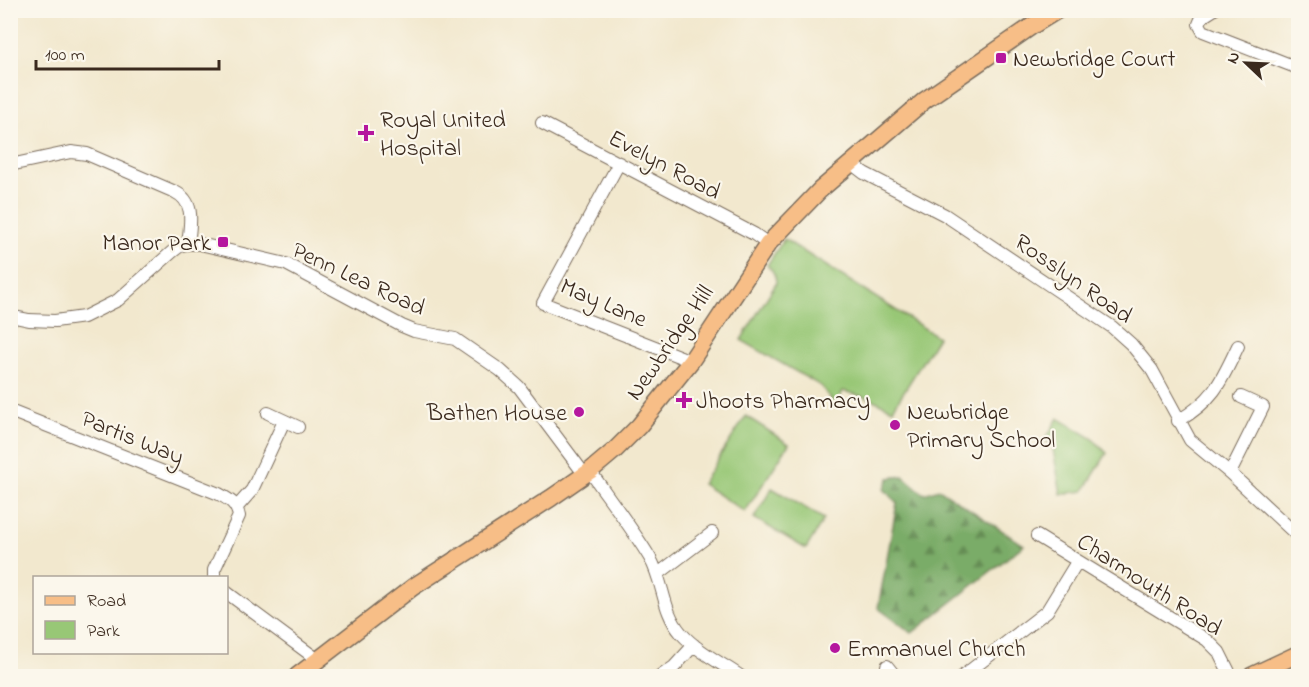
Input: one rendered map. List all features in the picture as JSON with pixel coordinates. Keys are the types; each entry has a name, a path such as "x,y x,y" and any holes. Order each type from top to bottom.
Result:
{"main road":[{"name":"Newbridge Hill","path":"297,676 412,588 588,473 615,450 639,426 691,361 768,244 820,190 925,100 1058,10"},
{"path":"1251,676 1299,654"}],"street":[{"path":"1213,10 1202,18 1199,24 1203,31 1299,68"},
{"name":"Evelyn Road","path":"542,123 754,234 768,244"},
{"path":"10,165 72,152 87,154 183,196 188,203 191,215 188,244 181,244 118,300 84,317 55,321 29,320 10,316"},
{"name":"May Lane","path":"620,163 543,303 691,361"},
{"name":"Rosslyn Road","path":"851,163 864,173 945,215 1112,327 1131,344 1152,370 1190,440 1299,536"},
{"name":"Penn Lea Road","path":"188,244 286,264 402,326 414,331 446,336 463,343 500,370 519,387 588,473 650,558 658,574 668,614 682,634 694,645 740,676"},
{"path":"1178,421 1198,410 1212,395 1238,346"},
{"path":"1230,473 1263,407 1241,397"},
{"name":"Partis Way","path":"10,411 219,494 237,507"},
{"path":"268,413 298,427"},
{"path":"214,576 214,570 239,516 237,507 252,490 284,421"},
{"path":"658,574 712,532"},
{"name":"Charmouth Road","path":"1037,536 1207,639 1219,652 1231,676"},
{"path":"963,676 1047,611 1077,562"},
{"path":"228,593 318,660"},
{"path":"661,676 674,668 694,645"}],"green space":[{"path":"784,239 938,337 893,409 869,398 843,391 836,406 821,386 741,340 776,283 774,273 767,265"},
{"path":"746,416 789,444 745,512 702,484"},
{"path":"1058,418 1092,438 1107,453 1084,491 1061,494 1052,444 1045,440"},
{"path":"903,476 924,494 939,489 1024,545 912,633 878,608 897,503 884,489 889,478"},
{"path":"772,488 824,519 806,549 754,518"}],"place":[{"name":"Newbridge Court","path":"1001,58"},
{"name":"Royal United Hospital","path":"366,133"},
{"name":"Manor Park","path":"223,242"},
{"name":"Jhoots Pharmacy","path":"684,400"},
{"name":"Bathen House","path":"579,412"},
{"name":"Newbridge Primary School","path":"895,425"},
{"name":"Emmanuel Church","path":"835,648"}]}
